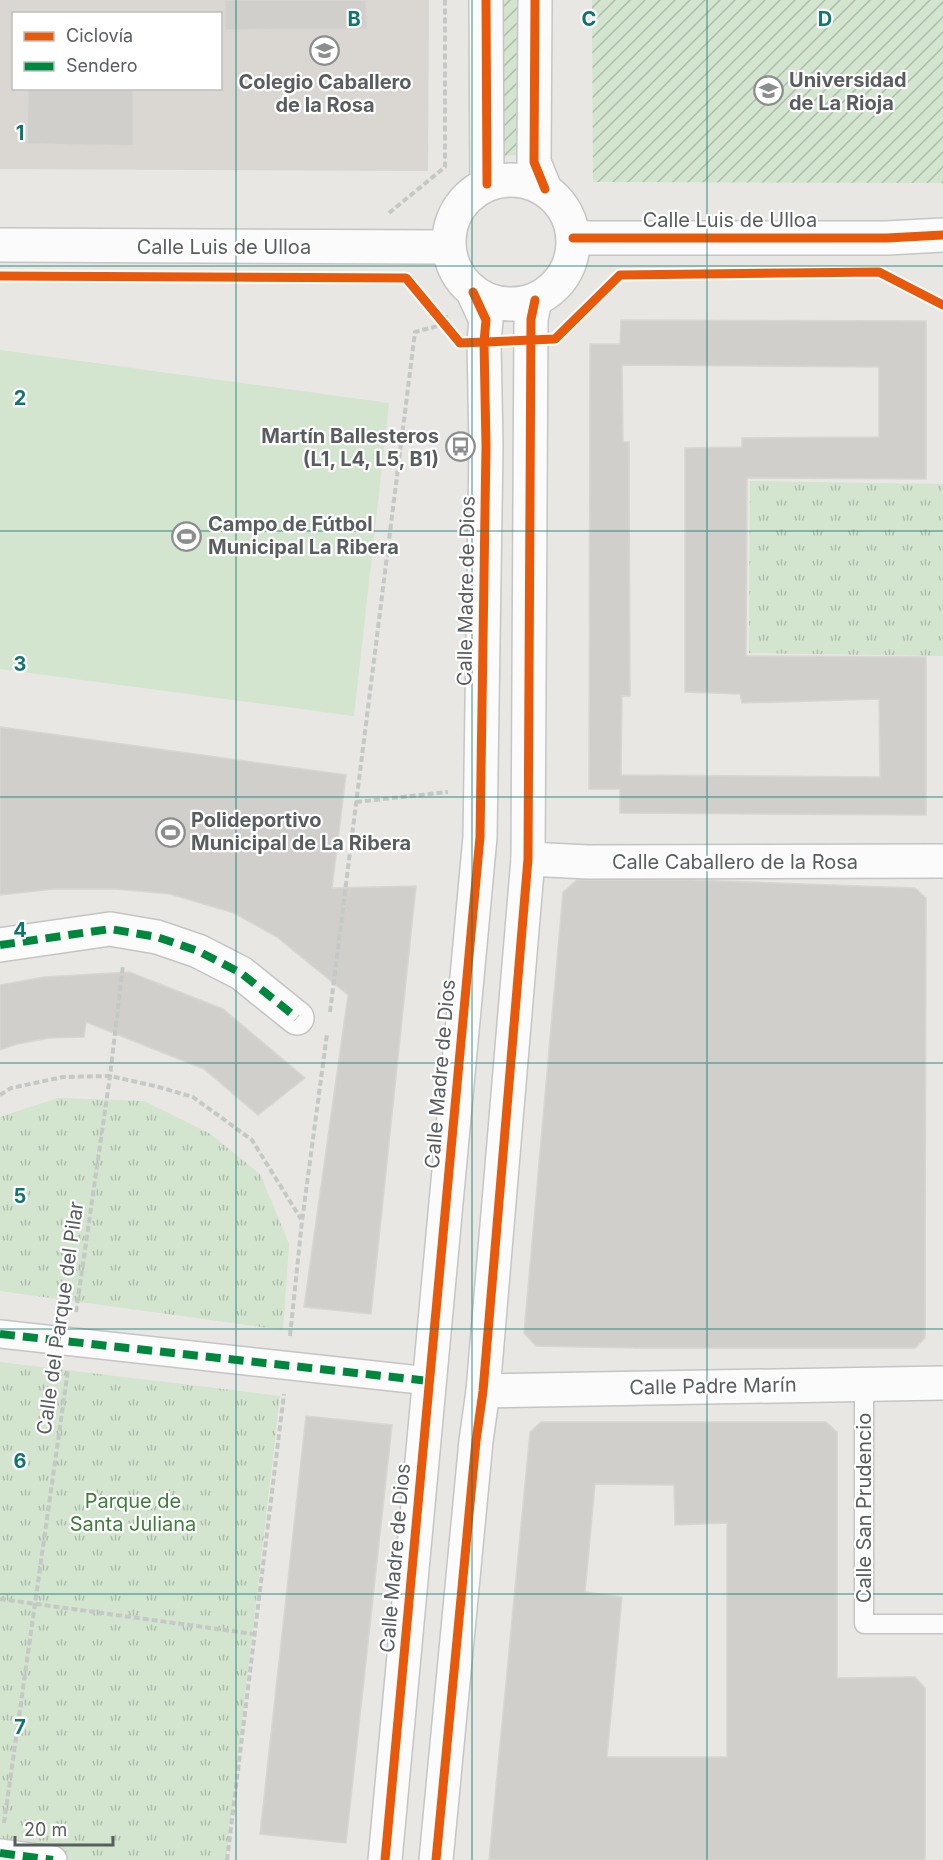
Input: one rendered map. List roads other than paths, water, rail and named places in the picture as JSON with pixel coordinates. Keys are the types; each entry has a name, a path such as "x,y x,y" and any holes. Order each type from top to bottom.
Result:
{"main road":[{"path":"486,0 487,184"},
{"path":"535,0 534,162 545,189"},
{"path":"507,180 526,181 545,189 565,210 571,224 573,238 570,263 556,285 535,300 514,305 492,302 459,270 449,231 454,216 468,197 487,184 507,180"},
{"name":"Calle Luis de Ulloa","path":"573,238 887,238 943,235"},
{"name":"Calle Luis de Ulloa","path":"887,238 943,246"},
{"name":"Calle Luis de Ulloa","path":"0,245 388,248 459,270"},
{"name":"Calle Madre de Dios","path":"385,1860 480,837 486,320 459,270"},
{"path":"436,1860 475,1452 483,1391 528,859 531,319 535,300"},
{"name":"Calle Caballero de la Rosa","path":"528,859 588,862 943,861"},
{"path":"0,945 110,929 157,937 198,951 242,973 297,1018"},
{"name":"Calle Padre Marín","path":"483,1391 943,1383"}],"street":[{"path":"0,1334 429,1381"},
{"path":"0,1853 53,1860"}],"lane":[{"name":"Calle San Prudencio","path":"864,1384 864,1624 943,1624"}],"place":[{"name":"Colegio Caballero de la Rosa","path":"325,51"},
{"name":"Universidad de La Rioja","path":"768,91"},
{"name":"Martín Ballesteros (L1, L4, L5, B1)","path":"460,447"},
{"name":"Campo de Fútbol Municipal La Ribera","path":"187,536"},
{"name":"Polideportivo Municipal de La Ribera","path":"170,832"}],"park label":[{"name":"Parque de Santa Juliana","path":"133,1512"}]}
